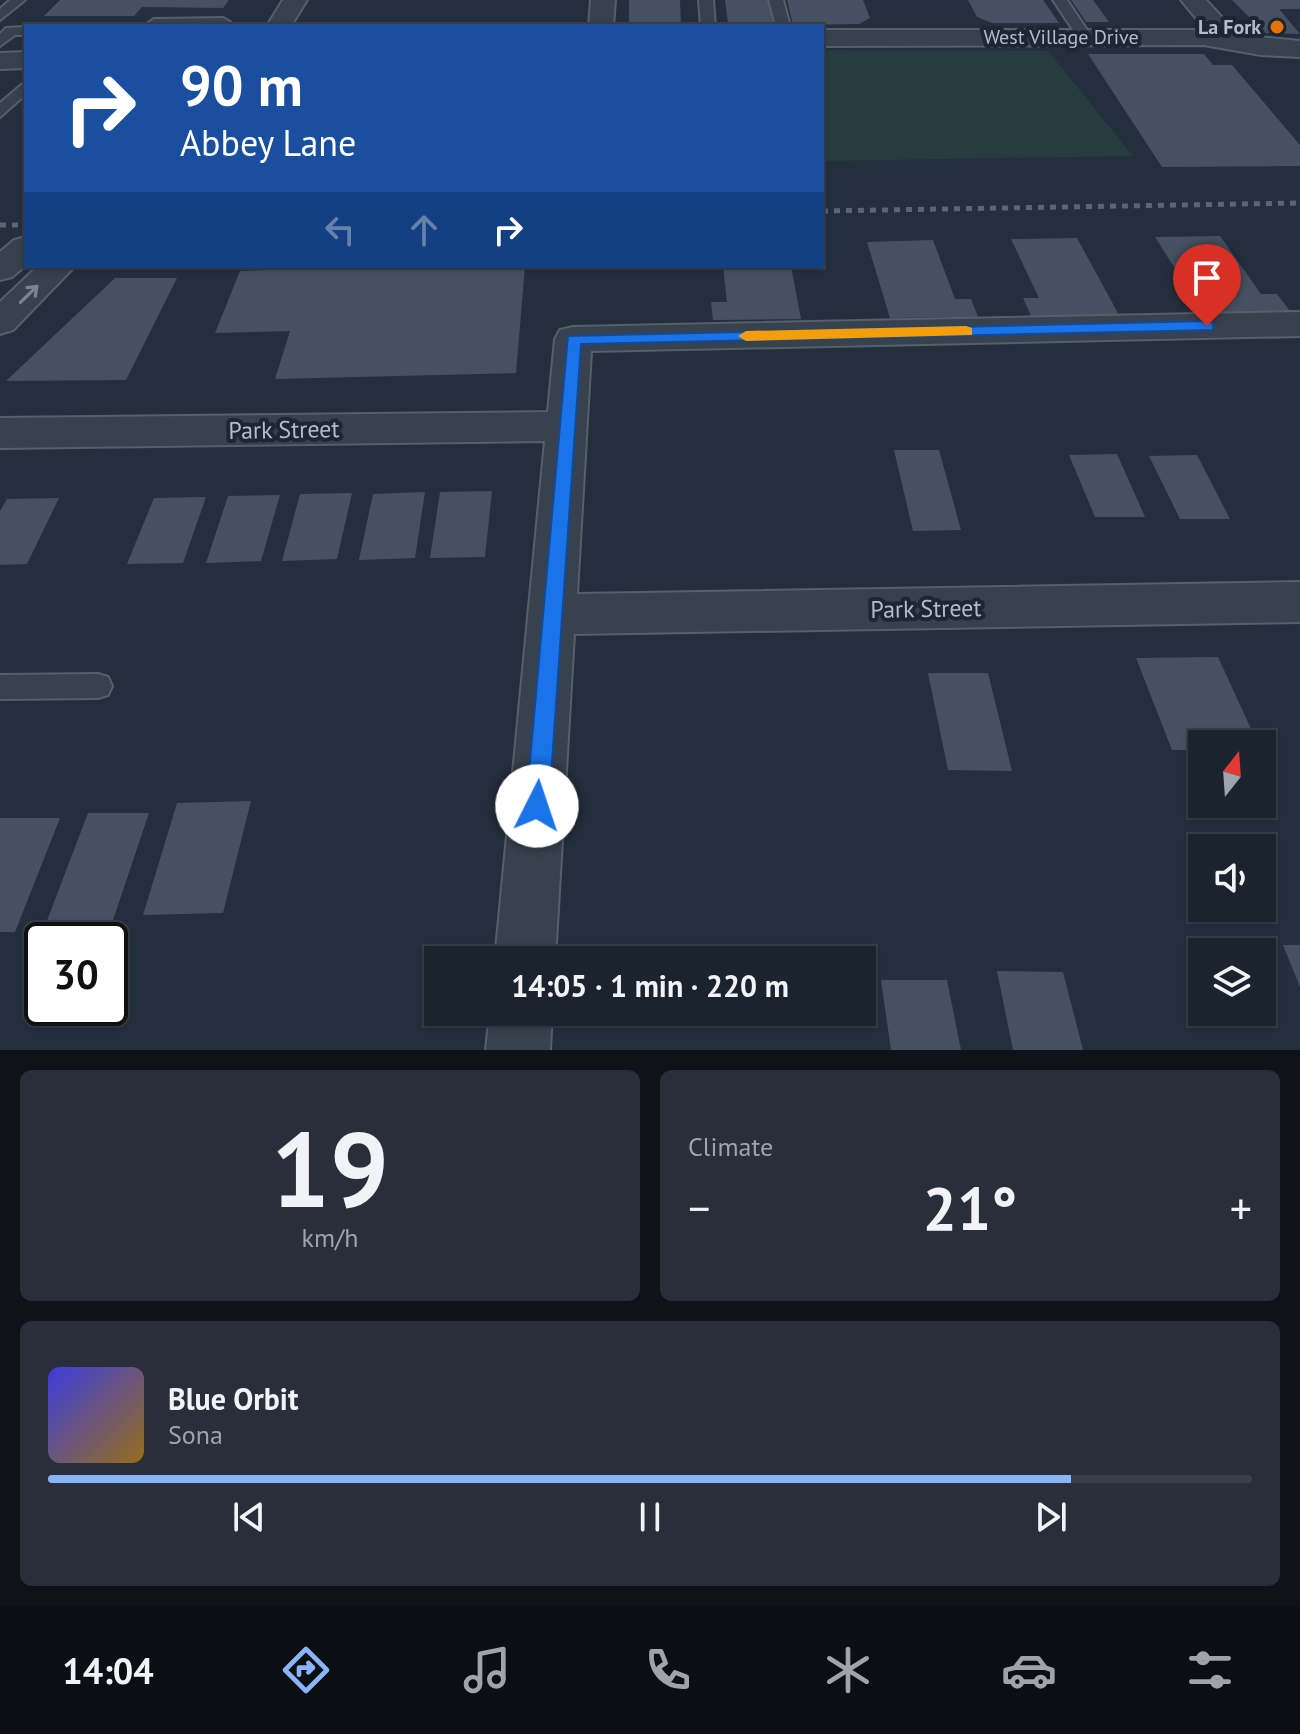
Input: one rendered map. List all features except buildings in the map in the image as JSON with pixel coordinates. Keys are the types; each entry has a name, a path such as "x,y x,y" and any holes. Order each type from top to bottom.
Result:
{"street":[{"path":"280,24 295,0"},
{"path":"601,24 603,0"},
{"path":"1193,0 1229,41"},
{"name":"West Village Drive","path":"824,38 1084,36 1229,41 1291,49"},
{"path":"1291,49 1300,68"},
{"path":"0,61 24,60"},
{"path":"0,270 24,249"},
{"path":"0,322 56,268"},
{"path":"526,946 573,339 1300,324"},
{"name":"Park Street","path":"0,433 567,426"},
{"name":"Park Street","path":"553,614 1300,602"},
{"path":"518,1050 520,1026"}],"lane":[{"path":"0,16 18,0"},
{"path":"706,0 708,24"},
{"path":"776,0 782,24"},
{"path":"1060,0 1084,36"},
{"path":"153,24 223,22"},
{"path":"0,112 24,87"},
{"path":"0,687 98,686"}],"green space":[{"path":"824,50 1048,51 1133,156 824,161"}],"railway":[{"path":"824,211 1300,203"},
{"path":"0,225 24,225"}],"slow traffic":[{"path":"746,336 966,331"}],"place":[{"name":"La Fork","path":"1277,27"}],"route":[{"path":"537,806 573,339 1207,326"}]}
